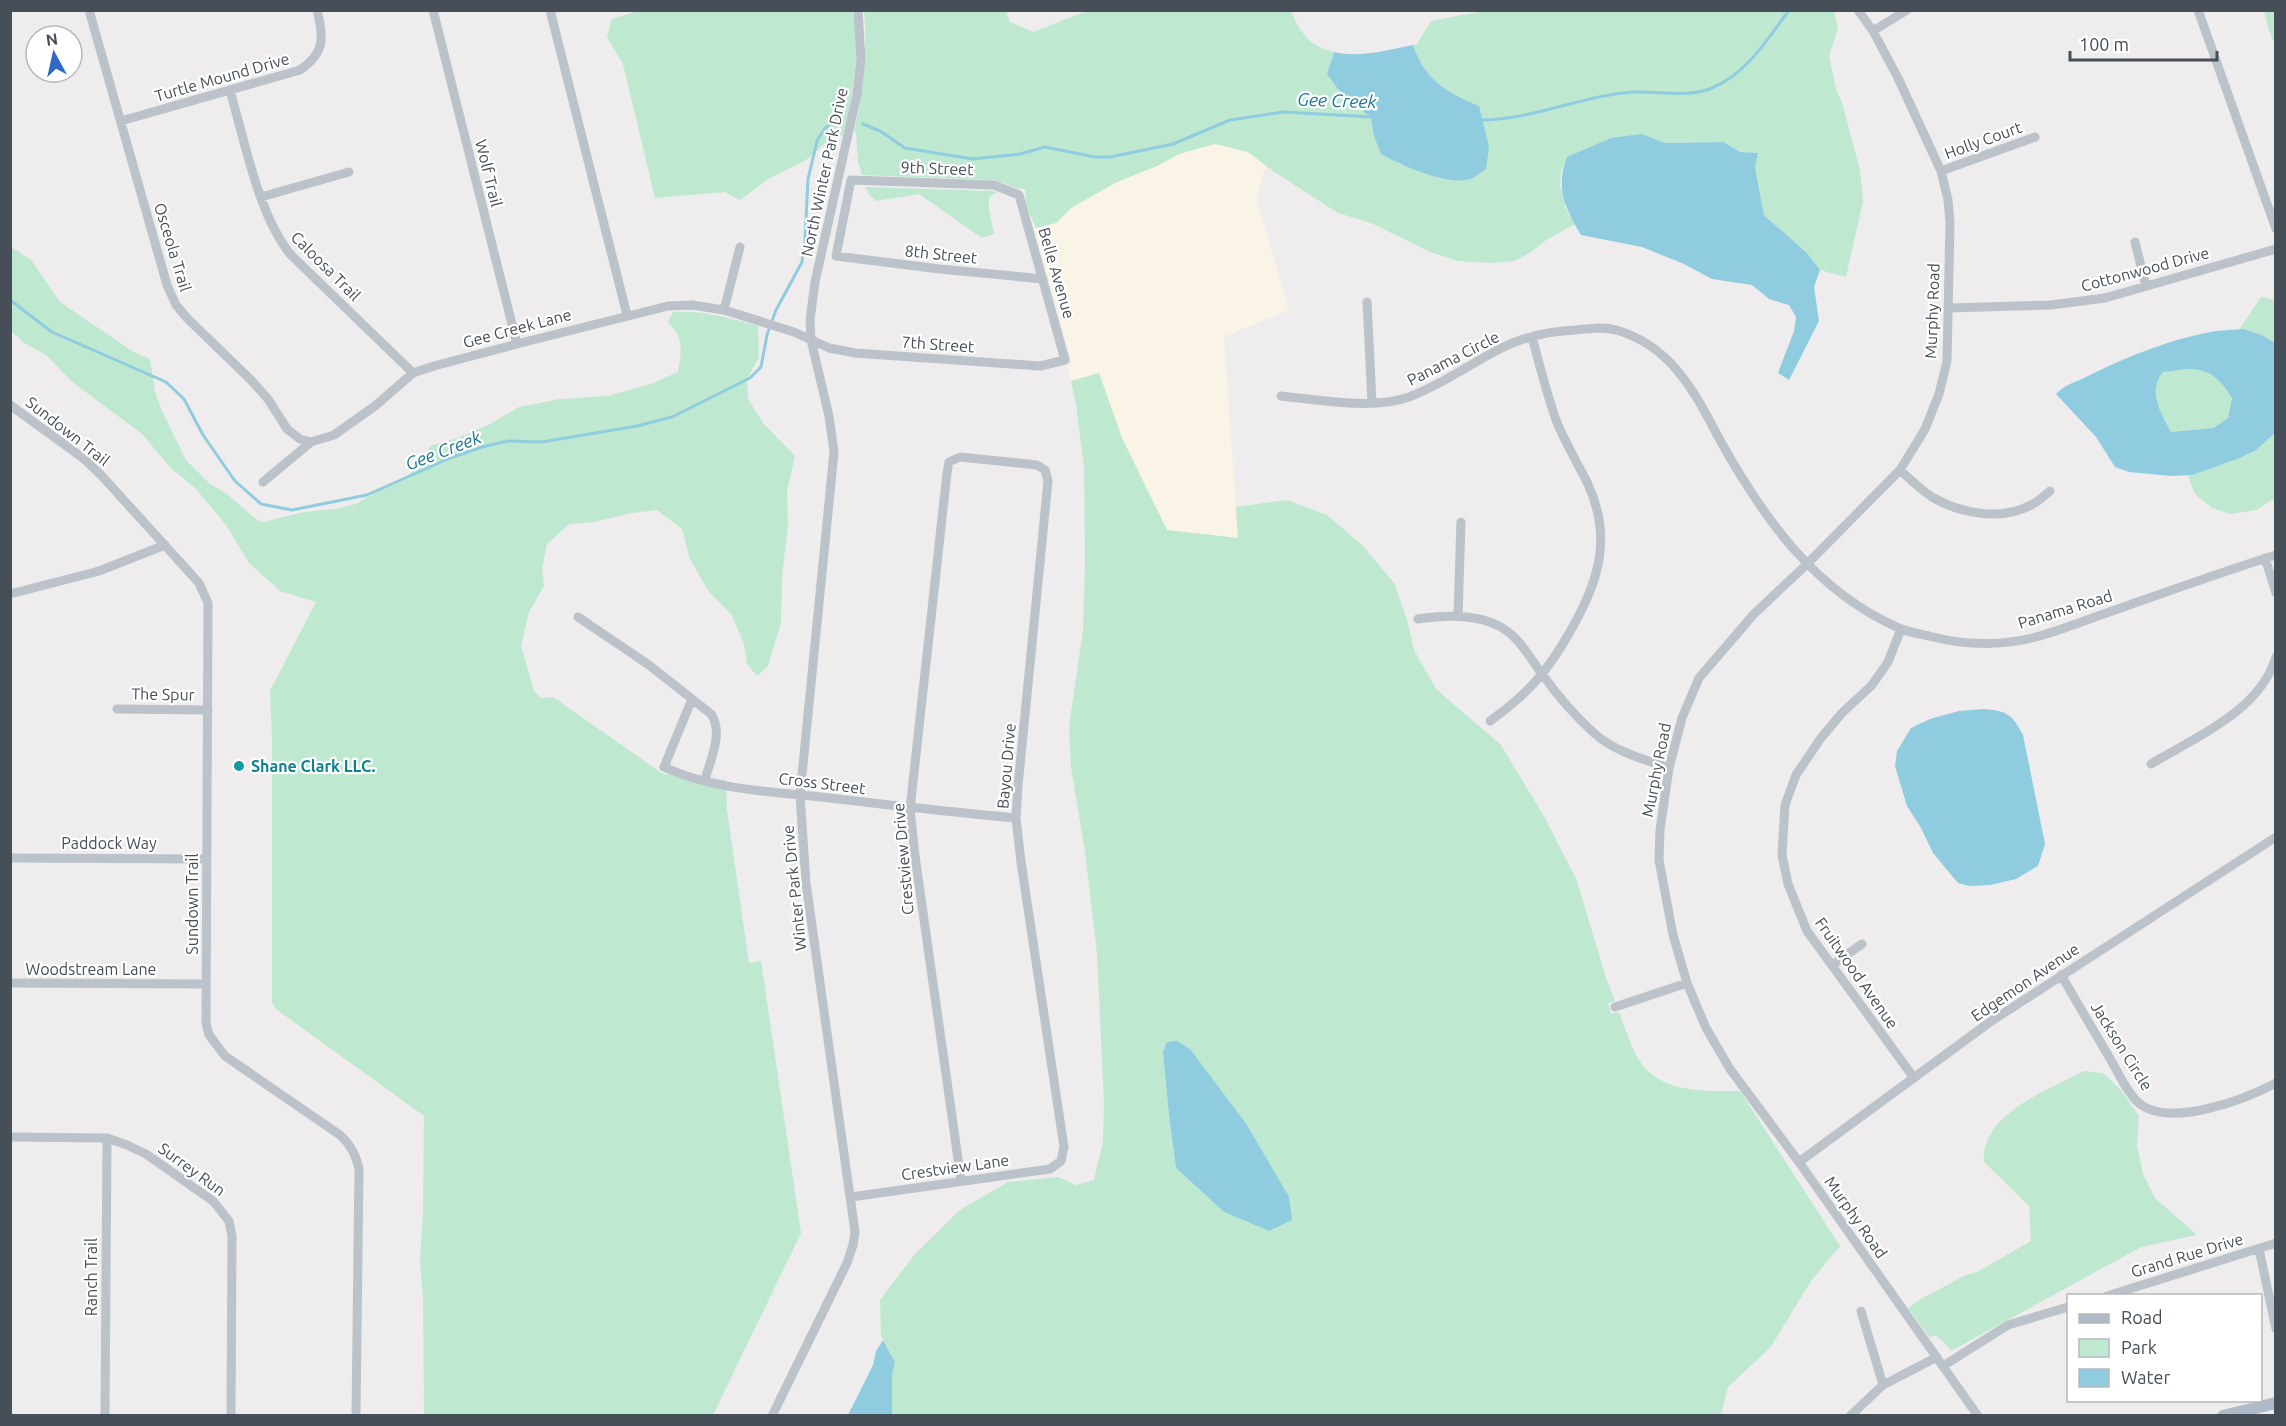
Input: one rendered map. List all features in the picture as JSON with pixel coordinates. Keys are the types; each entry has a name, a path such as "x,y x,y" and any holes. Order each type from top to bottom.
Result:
{"main road":[{"path":"2223,1416 2276,1403"}],"street":[{"name":"Turtle Mound Drive","path":"121,121 300,70 312,62 320,49 322,31 317,10"},
{"name":"Wolf Trail","path":"433,10 517,344"},
{"path":"550,10 627,315"},
{"name":"North Winter Park Drive","path":"811,340 810,320 815,282 857,94 861,59 858,10"},
{"name":"Murphy Road","path":"1858,10 1873,31 1898,78 1941,171 1948,200 1950,223 1947,361 1939,394 1925,429 1900,470 1753,615 1699,678 1682,718 1669,768 1660,830 1659,860 1673,935 1687,983 1706,1028 1730,1069 1799,1162 1978,1416"},
{"path":"1873,31 1907,10"},
{"path":"2198,10 2276,229"},
{"name":"Osceola Trail","path":"91,11 167,285 176,305 252,380 268,399 287,429 300,439 311,442"},
{"name":"Caloosa Trail","path":"230,91 261,197 278,240 413,373"},
{"name":"Holly Court","path":"1941,171 2035,137"},
{"path":"261,197 349,172"},
{"name":"9th Street","path":"836,256 851,180 994,185 1019,195"},
{"name":"Belle Avenue","path":"1019,195 1065,360"},
{"path":"2135,242 2146,286"},
{"path":"724,310 740,247"},
{"name":"Cottonwood Drive","path":"1949,308 2051,305 2105,298 2276,249"},
{"name":"8th Street","path":"836,256 1042,279"},
{"path":"1366,302 1372,403"},
{"name":"Gee Creek Lane","path":"262,482 311,442 334,435 375,406 413,373 627,315 668,306 692,305 724,310 765,322 811,340"},
{"name":"Panama Circle","path":"1281,396 1372,403 1406,398 1440,384 1494,351 1532,337 1562,330 1601,327 1618,331 1644,342 1661,354 1690,384 1748,488 1806,565"},
{"path":"1490,722 1516,703 1543,675 1583,610 1596,580 1601,556 1601,537 1596,510 1587,483 1574,461 1548,397 1532,337"},
{"name":"7th Street","path":"811,340 829,348 855,353 1041,366 1065,360"},
{"name":"Winter Park Drive","path":"772,1416 848,1263 854,1245 855,1232 806,883 800,795 834,452 829,416 811,340"},
{"name":"Sundown Trail","path":"10,405 83,458 101,475 199,583 208,603 206,1023 209,1035 225,1056 340,1135 356,1155 359,1168 356,1416"},
{"name":"Bayou Drive","path":"949,462 960,457 1037,465 1046,470 1048,481 1017,786 1016,818 1064,1147 1061,1161"},
{"name":"Crestview Drive","path":"949,462 910,809 961,1180"},
{"path":"1900,470 1931,496 1965,511 1990,514 2013,512 2031,505 2050,491"},
{"path":"1458,616 1461,522"},
{"path":"10,594 99,571 165,545"},
{"name":"Panama Road","path":"1806,565 1831,588 1901,629 1952,642 1984,644 2031,639 2276,555"},
{"path":"2265,558 2276,593"},
{"path":"1418,620 1438,616 1458,616 1484,621 1503,628 1524,646 1570,709 1595,735 1626,753 1669,768"},
{"path":"578,617 649,665 716,720 717,733 705,780"},
{"name":"Fruitwood Avenue","path":"1901,629 1888,662 1872,685 1842,713 1809,753 1796,775 1785,806 1782,855 1788,884 1807,931 1914,1078"},
{"path":"2151,764 2234,714 2252,699 2271,674 2276,657"},
{"name":"Cross Street","path":"692,699 664,767 683,776 746,789 910,809 1016,818"},
{"name":"The Spur","path":"117,709 208,710"},
{"name":"Edgemon Avenue","path":"1799,1162 1990,1022 2276,837"},
{"name":"Paddock Way","path":"10,858 207,859"},
{"path":"1832,966 1862,944"},
{"name":"Jackson Circle","path":"2061,975 2125,1085 2141,1105 2155,1111 2176,1113 2225,1104 2276,1083"},
{"name":"Woodstream Lane","path":"10,983 206,984"},
{"path":"1615,1007 1687,983"},
{"name":"Surrey Run","path":"10,1137 107,1138 127,1145 146,1154 213,1201 229,1221 232,1236 231,1416"},
{"name":"Ranch Trail","path":"105,1416 107,1138"},
{"name":"Crestview Lane","path":"851,1197 1050,1169 1061,1161"},
{"name":"Grand Rue Drive","path":"2113,1294 2276,1243"},
{"path":"2259,1249 2276,1329"},
{"path":"1943,1366 2008,1325 2067,1307"},
{"path":"1862,1311 1883,1385"},
{"path":"1850,1416 1883,1385 1936,1357"}],"shaded area":[{"path":"1215,144 1248,152 1266,166 1256,197 1289,310 1224,337 1238,539 1167,530 1122,438 1099,374 1071,381 1067,365 1072,363 1030,215 1036,228 1056,223 1071,208 1117,182 1157,166 1179,154"}],"green space":[{"path":"1489,10 1834,11 1838,28 1829,56 1836,89 1860,170 1863,201 1846,277 1820,270 1807,253 1764,215 1755,167 1758,153 1740,152 1722,142 1665,143 1653,138 1611,138 1567,158 1561,172 1560,187 1565,197 1565,208 1575,224 1514,261 1489,263 1459,261 1430,252 1371,223 1338,213 1248,152 1215,144 1179,154 1157,166 1117,182 1071,208 1056,223 1036,228 1028,210 1026,192 1023,188 1019,189 995,180 862,175 858,162 856,132 854,132 864,72 864,11 1006,11 1010,22 1033,32 1087,11 1291,11 1302,32 1312,42 1334,52 1327,74 1371,118 1374,136 1399,164 1452,180 1470,179 1479,107 1438,84 1424,67 1413,45 1417,44 1431,21"},
{"path":"638,11 853,11 856,26 856,58 843,135 830,139 806,160 770,178 740,200 725,192 655,198 623,64 607,37 612,19"},
{"path":"2264,11 2275,11 2275,44 2269,31"},
{"path":"866,187 997,192 989,197 994,234 982,238 919,194 876,201 869,195"},
{"path":"10,246 31,260 60,302 132,351 150,359 155,392 186,460 210,484 226,493 256,519 263,522 304,512 356,504 405,480 432,445 458,438 488,425 519,407 560,399 608,396 651,384 678,372 679,339 668,322 673,312 706,313 758,326 759,357 747,379 748,399 763,423 795,456 787,491 788,526 782,575 781,622 768,666 757,676 747,664 744,644 732,615 709,592 690,559 682,529 657,510 594,522 569,524 547,544 542,568 544,586 529,612 521,646 534,691 541,698 553,697 663,774 726,780 727,810 749,963 761,961 801,1233 713,1415 424,1415 423,1297 420,1262 424,1116 276,1009 272,1002 270,691 316,602 280,591 249,563 226,525 196,489 170,467 142,434 71,381 46,355 24,343 11,331"},
{"path":"2261,297 2275,300 2275,343 2262,335 2239,330"},
{"path":"2189,369 2203,371 2215,377 2224,386 2232,398 2228,418 2213,428 2171,432 2157,402 2158,380 2163,372"},
{"path":"1099,373 1122,438 1167,530 1238,538 1236,507 1287,500 1327,515 1363,546 1394,583 1407,619 1414,650 1436,689 1501,745 1545,818 1577,881 1615,1001 1608,1003 1611,1014 1619,1012 1631,1045 1641,1063 1661,1080 1686,1089 1740,1091 1840,1246 1811,1281 1770,1348 1728,1387 1721,1415 892,1415 892,1375 895,1362 881,1335 880,1300 915,1254 960,1210 1008,1182 1058,1177 1076,1185 1094,1180 1103,1141 1104,1103 1097,953 1085,852 1071,767 1069,726 1083,631 1085,561 1084,467 1071,381","holes":["1163,1052 1269,1231 1224,1212 1176,1168"]},
{"path":"2275,433 2275,498 2256,510 2231,514 2212,508 2195,494 2188,476 2240,458 2256,450"},
{"path":"2084,1071 2103,1073 2120,1089 2139,1116 2137,1146 2143,1174 2155,1198 2197,1235 2141,1247 1951,1351 1935,1335 1930,1338 1908,1308 2031,1241 2029,1206 1984,1162 1986,1145 1993,1130 2019,1106"}],"water":[{"path":"1413,45 1430,76 1447,90 1479,106 1489,147 1486,169 1472,178 1449,180 1437,177 1412,169 1381,154 1374,136 1371,118 1338,89 1327,74 1334,52 1363,54"},
{"path":"1642,134 1665,143 1723,142 1740,152 1758,153 1755,167 1764,215 1807,253 1820,270 1814,287 1819,321 1789,380 1778,373 1794,331 1796,317 1789,305 1769,299 1752,285 1712,279 1684,264 1642,247 1581,235 1566,207 1562,188 1567,157 1611,138"},
{"path":"2243,329 2262,335 2275,343 2275,433 2256,450 2192,475 2171,476 2129,472 2115,467 2096,437 2056,394 2071,384 2117,362 2148,350 2194,335","holes":["2197,370 2215,377 2232,398 2228,418 2213,428 2171,432 2157,402 2158,380 2163,372"]},
{"path":"1984,709 2008,715 2023,735 2045,844 2038,866 2016,879 1990,885 1969,886 1958,883 1933,853 1907,806 1895,766 1897,751 1911,728 1930,719 1959,711"},
{"path":"1177,1041 1190,1049 1247,1125 1289,1197 1292,1220 1269,1231 1224,1212 1176,1168 1163,1052 1167,1042"},
{"path":"883,1340 895,1362 892,1375 892,1415 848,1415 873,1365 876,1351"}],"waterway":[{"name":"Gee Creek","path":"1481,120 1520,116 1615,94 1694,93 1712,88 1736,74 1746,65 1789,10"},
{"name":"Gee Creek","path":"863,124 880,131 905,148 973,159 1020,154 1045,147 1095,157 1110,157 1173,144 1230,120 1284,112 1372,117"},
{"name":"Gee Creek","path":"10,300 52,332 166,382 184,399 203,435 235,481 261,504 292,510 367,495 450,458 482,447 508,441 542,442 637,426 672,417 750,378 761,367 767,335 776,310 802,262 808,179 817,141 825,128 840,120"}],"place":[{"name":"Shane Clark LLC.","path":"239,766"}]}
